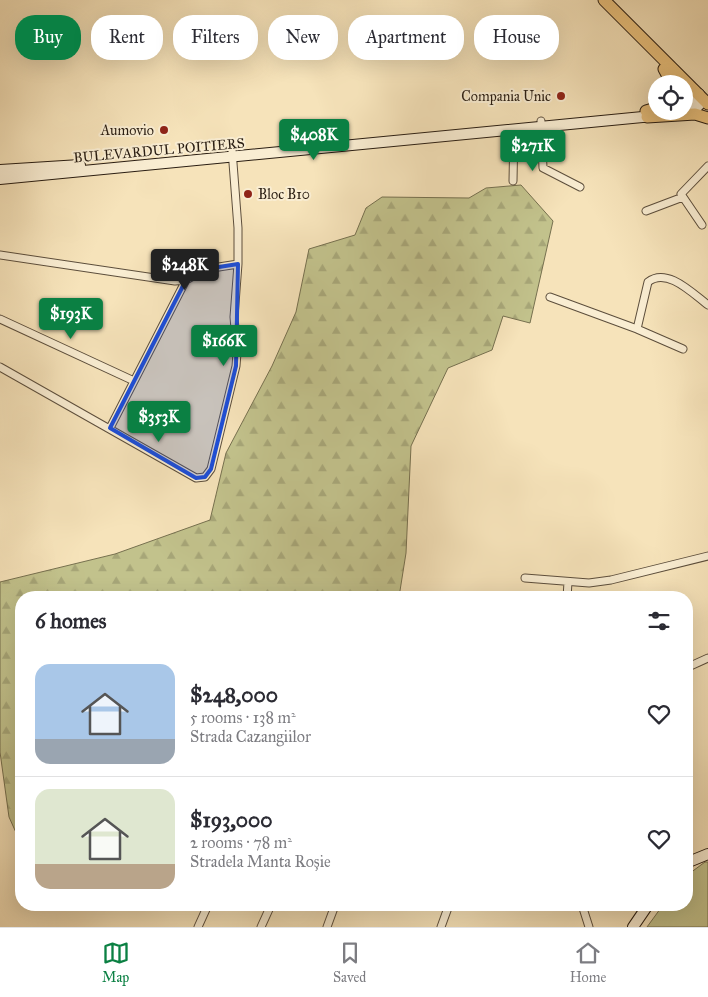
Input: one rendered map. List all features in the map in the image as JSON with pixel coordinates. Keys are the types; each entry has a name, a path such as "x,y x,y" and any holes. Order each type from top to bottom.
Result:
{"main road":[{"path":"595,0 637,38 708,113"},
{"path":"604,0 669,75"},
{"path":"664,70 667,75"},
{"name":"BULEVARDUL POITIERS","path":"0,179 232,153 541,124 648,111"},
{"path":"693,114 708,118"},
{"name":"BULEVARDUL POITIERS","path":"0,170 514,130 541,124"},
{"path":"693,860 708,854"},
{"path":"633,927 644,911"}],"street":[{"path":"541,124 543,168 580,187"},
{"path":"513,181 514,130"},
{"path":"0,367 196,478 205,477 208,474 236,366 237,353 234,317 239,240 232,153"},
{"path":"702,225 681,194 708,166"},
{"path":"646,211 683,197"},
{"path":"0,255 175,281 186,280 206,270 238,264"},
{"path":"637,329 648,282 654,277 663,277 674,281 708,305"},
{"path":"110,428 186,280"},
{"path":"550,297 637,329 683,349"},
{"path":"0,319 134,381"},
{"path":"525,578 568,584 612,580 708,556"},
{"path":"568,584 568,591"},
{"path":"693,665 708,658"},
{"path":"198,927 205,911"},
{"path":"261,927 268,911"},
{"path":"327,927 333,911"},
{"path":"441,927 447,911"},
{"path":"584,911 589,927"}],"highlighted area":[{"path":"238,264 236,366 211,469 205,477 196,478 110,428 186,280 206,269"}],"green space":[{"path":"521,185 553,221 530,323 503,316 492,350 448,368 411,446 406,553 400,591 15,591 15,830 9,817 0,752 0,582 115,554 210,520 226,453 272,366 296,312 309,249 355,235 366,208 382,197 469,198 486,188"},
{"path":"705,862 708,862 708,927 647,927 659,911 693,911 693,871"}],"place":[{"name":"Compania Unic","path":"561,96"},
{"name":"Aumovio","path":"164,130"},
{"name":"Bloc B10","path":"248,194"}]}
